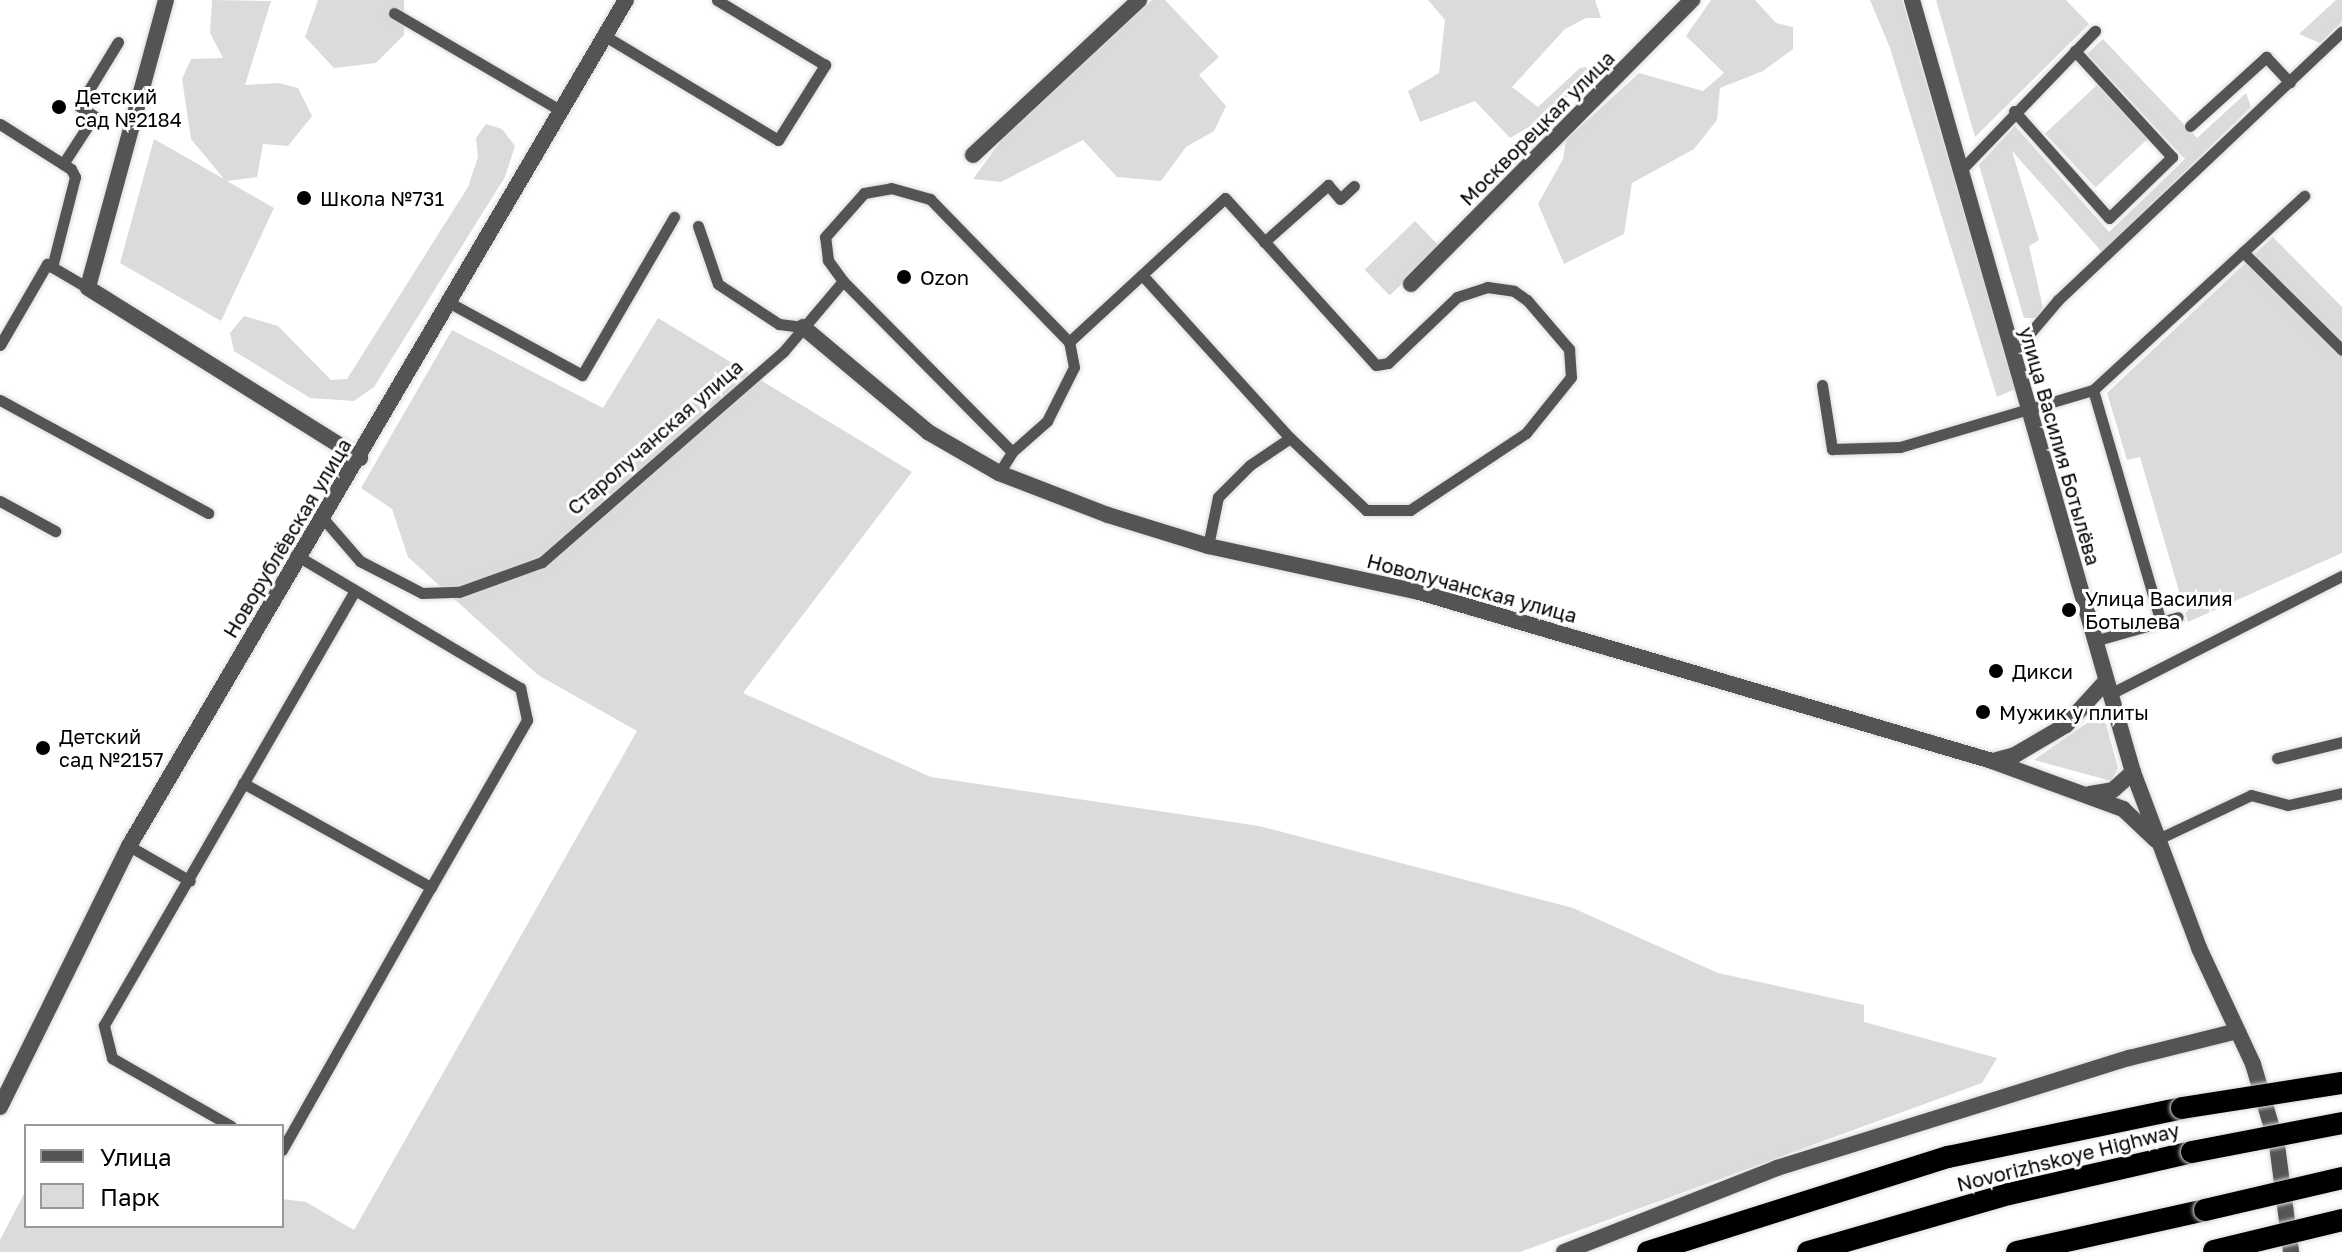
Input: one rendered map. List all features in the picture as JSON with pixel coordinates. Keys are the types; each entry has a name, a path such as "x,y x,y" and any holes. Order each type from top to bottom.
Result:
{"highway":[{"path":"1648,1252 1948,1157 2182,1108 2342,1083"},
{"name":"Novorizhskoye Highway","path":"1808,1252 2009,1194 2192,1152 2342,1123"},
{"path":"2017,1252 2342,1178"},
{"path":"2211,1251 2342,1220"}],"street":[{"path":"166,0 88,288 360,458"},
{"name":"Новорублёвская улица","path":"0,1107 129,846 296,555 360,458 626,0"},
{"path":"973,155 1139,0"},
{"name":"Москворецкая улица","path":"1411,284 1692,0"},
{"name":"улица Василия Ботылёва","path":"1912,0 2133,772 2156,840 2253,1064 2277,1145 2291,1252"},
{"name":"Новолучанская улица","path":"803,327 928,432 999,473 1208,546 1419,592 1992,761 2088,794 2137,818 2156,840"},
{"path":"1992,761 2015,755 2066,725 2108,687"},
{"path":"2088,794 2113,790 2133,772"},
{"path":"1564,1252 1777,1168 2129,1058 2237,1031"}],"lane":[{"path":"605,36 778,140 825,65 717,0"},
{"path":"394,13 562,111"},
{"path":"1962,169 2014,111 2095,31"},
{"path":"2014,352 2058,300 2342,31"},
{"path":"63,164 94,116 79,106 118,42"},
{"path":"2014,111 2109,218 2172,157 2075,51"},
{"path":"2190,126 2266,57 2290,83"},
{"path":"0,124 71,169 75,186 52,267"},
{"path":"1264,242 1328,185 1340,199 1354,186"},
{"path":"999,473 1012,452 1047,421 1074,367 1069,342 930,199 891,188 864,193 843,211 825,237 828,260 843,281 1012,452"},
{"path":"1822,385 1832,449 1900,447 2093,390 2304,196"},
{"path":"1069,342 1225,198 1376,365 1388,363 1457,297 1487,287 1514,291 1527,300 1569,349 1571,377 1526,433 1410,510 1366,510 1290,438 1142,275"},
{"path":"450,303 582,375 674,217"},
{"path":"698,226 718,284 779,324 803,327"},
{"path":"2243,252 2342,350"},
{"path":"0,345 47,264 88,288"},
{"name":"Старолучанская улица","path":"321,516 360,561 422,593 459,592 501,581 542,562 783,352 843,281"},
{"path":"2093,390 2161,622"},
{"path":"0,400 208,513"},
{"path":"1208,546 1218,497 1250,465 1290,438"},
{"path":"0,501 55,531"},
{"path":"284,1146 527,720 520,688 296,555"},
{"path":"2108,687 2342,576"},
{"path":"228,1124 112,1058 104,1025 190,881 354,592"},
{"path":"2094,641 2178,617"},
{"path":"2277,758 2342,742"},
{"path":"243,783 431,887"},
{"path":"2156,840 2251,795 2288,805 2342,793"},
{"path":"129,846 190,881"}],"green space":[{"path":"212,0 271,1 245,85 279,83 298,88 312,116 288,146 263,144 257,177 227,181 274,208 221,321 120,263 154,139 224,179 191,139 182,79 191,59 223,58 210,33"},
{"path":"318,0 404,0 404,35 376,63 334,68 305,37"},
{"path":"1152,0 1165,0 1219,57 1199,75 1226,106 1214,131 1186,147 1161,181 1117,177 1083,140 1001,182 973,179 1004,137"},
{"path":"1428,0 1595,0 1601,18 1586,18 1565,29 1512,87 1538,107 1580,68 1586,67 1591,77 1541,120 1510,138 1475,101 1420,122 1408,91 1439,73 1445,20"},
{"path":"1711,0 1755,0 1776,23 1793,27 1793,49 1763,71 1720,88 1717,120 1694,149 1632,183 1624,234 1564,264 1538,204 1563,159 1566,140 1639,73 1703,91 1724,73 1686,36"},
{"path":"1870,0 1902,0 2015,389 1997,397 1890,48"},
{"path":"1936,0 2066,0 2089,24 1975,137"},
{"path":"2336,0 2342,0 2342,22 2320,43 2299,34"},
{"path":"2103,39 2197,138 2246,93 2251,107 2102,252 2012,151 2039,240 2029,246 2043,308 2036,318 2024,318 1979,165 2015,126 2109,232 2185,159 2087,54"},
{"path":"2097,85 2147,139 2096,188 2045,133"},
{"path":"486,124 502,129 515,146 505,177 374,387 354,401 310,398 234,351 230,333 244,316 278,326 331,380 347,379 468,187 478,157 476,138"},
{"path":"1415,221 1440,247 1390,296 1365,270"},
{"path":"2273,237 2342,307 2342,553 2188,622 2140,457 2127,460 2107,393"},
{"path":"658,318 912,472 743,693 931,777 1259,826 1573,908 1718,973 1864,1005 1864,1022 1997,1058 1982,1083 1520,1252 0,1252 0,1240 24,1194 24,1228 284,1228 284,1199 306,1202 354,1230 637,731 538,675 408,557 392,509 361,488 452,330 603,408"},
{"path":"2097,716 2106,724 2118,768 2111,781 2034,760"}],"place":[{"name":"Детский сад №2184","path":"59,107"},
{"name":"Школа №731","path":"304,198"},
{"name":"Ozon","path":"904,277"},
{"name":"Улица Василия Ботылева","path":"2069,610"},
{"name":"Дикси","path":"1996,671"},
{"name":"Мужик у плиты","path":"1983,712"},
{"name":"Детский сад №2157","path":"43,748"}]}
